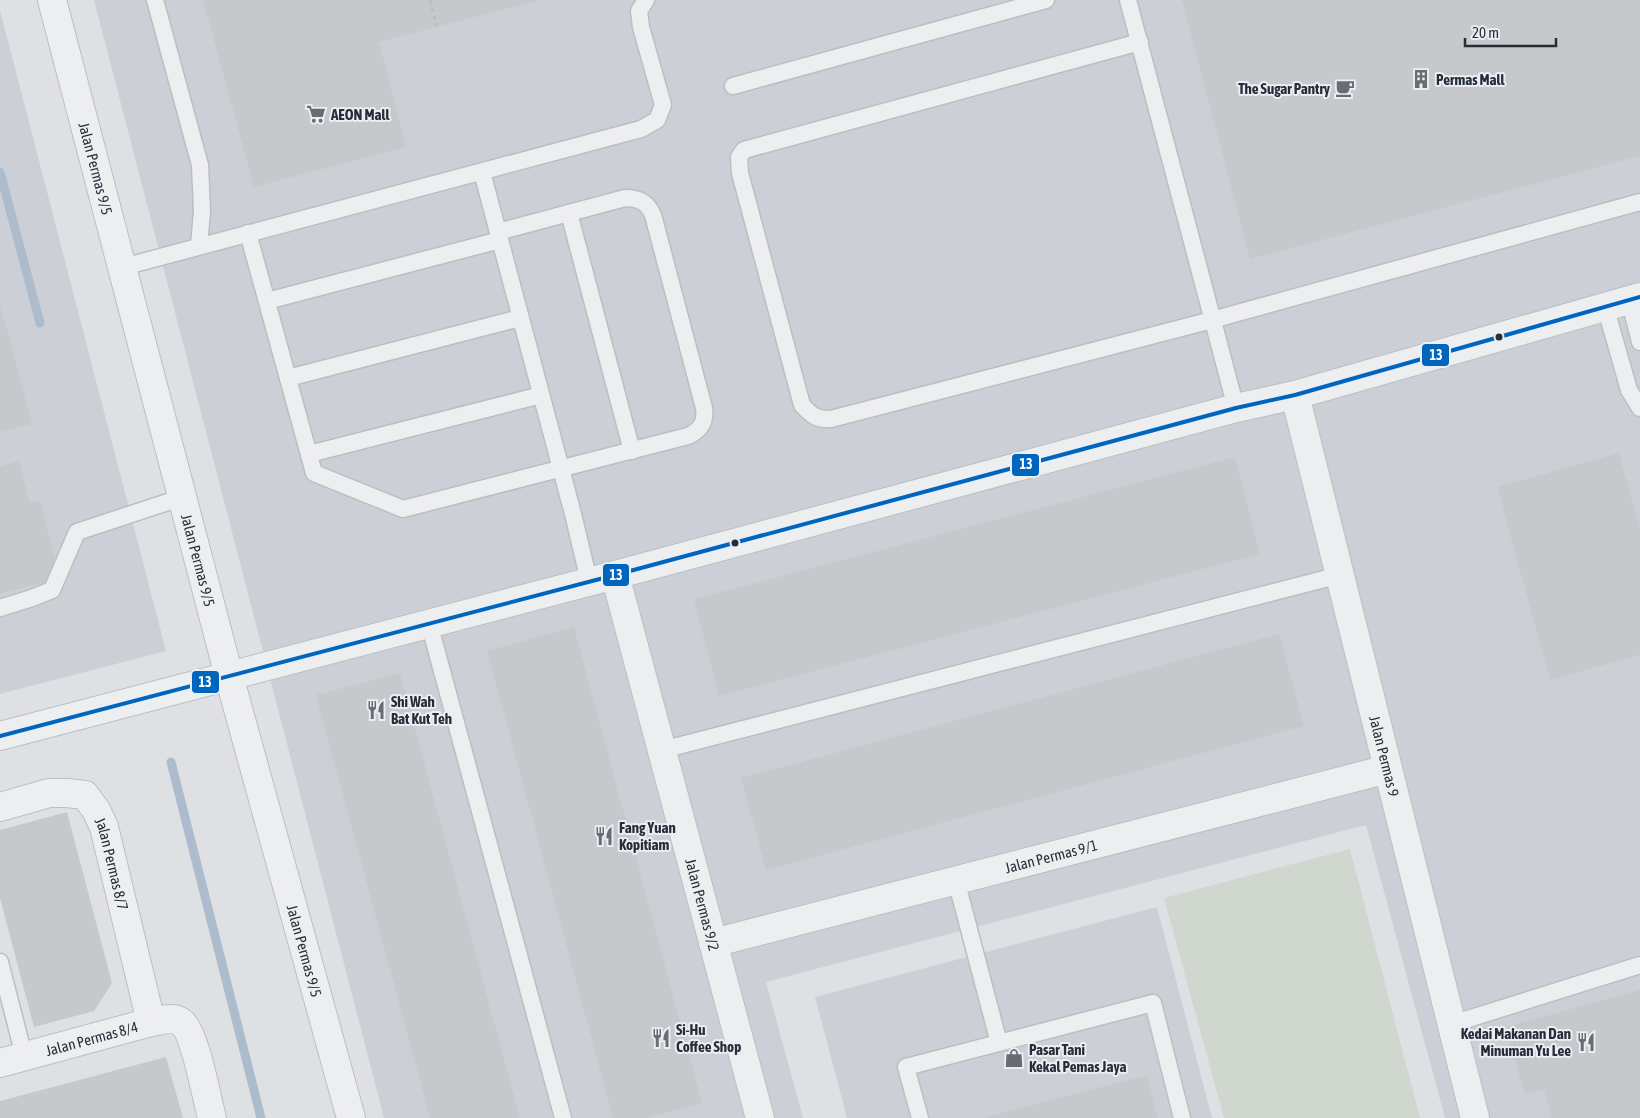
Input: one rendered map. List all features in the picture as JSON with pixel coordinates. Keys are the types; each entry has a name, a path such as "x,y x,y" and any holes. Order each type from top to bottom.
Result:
{"street":[{"name":"Jalan Permas 9/5","path":"52,0 229,676 351,1118"},
{"path":"0,736 602,578 1236,408 1295,395 1625,301"},
{"name":"Jalan Permas 9","path":"1295,395 1475,1118"},
{"name":"Jalan Permas 9/2","path":"602,578 662,750 760,1118"},
{"name":"Jalan Permas 9/1","path":"713,943 1388,768"},
{"name":"Jalan Permas 8/7","path":"0,807 49,793 67,793 85,795 96,810 104,827 151,1022"},
{"name":"Jalan Permas 8/4","path":"12,1059 151,1022 173,1019 182,1023 192,1038 212,1118"}],"lane":[{"path":"155,0 200,165 202,211 199,246"},
{"path":"123,267 248,232 641,129 658,120 663,105 641,27 639,11 646,0"},
{"path":"733,86 1046,0"},
{"path":"1128,0 1236,408"},
{"path":"1140,42 744,150 739,156 738,164 742,182 802,405 809,413 820,420 831,419 1212,320 1640,202"},
{"path":"482,172 561,470 602,578"},
{"path":"248,232 314,473 403,509 688,436 702,426 705,418 704,408 653,214 642,201 634,198 625,198 570,213 499,236 267,301"},
{"path":"570,213 632,451"},
{"path":"1625,301 1640,342"},
{"path":"1625,301 1630,390 1640,408"},
{"path":"288,378 520,318"},
{"path":"309,454 541,395"},
{"path":"0,608 52,590 77,532 183,496"},
{"path":"662,750 1340,575"},
{"path":"429,623 563,1118"},
{"path":"956,880 999,1043"},
{"path":"0,962 12,1059"},
{"path":"1452,1024 1640,965"},
{"path":"920,1118 906,1067 1153,1003 1182,1118"}],"path":[{"path":"430,0 437,26"}],"shaded area":[{"path":"94,0 1640,0 1640,1118 1445,1118 1366,825 766,982 803,1118 384,1118"},
{"path":"0,10 166,651 0,694"},
{"path":"1350,849 1420,1118 1224,1118 1164,898"},
{"name":"Pasar Tani Kekal Pemas Jaya","path":"1157,907 1212,1118 847,1118 815,997"}],"building":[{"name":"AEON Mall","path":"203,0 536,1 379,42 406,147 254,187"},
{"name":"Permas Mall","path":"1182,0 1640,0 1640,156 1250,259"},
{"path":"0,303 32,424 0,432"},
{"path":"1619,453 1640,529 1640,655 1550,680 1497,487"},
{"path":"1235,457 1260,554 719,696 694,599"},
{"path":"19,461 30,503 40,500 59,578 0,594 0,466"},
{"path":"574,627 702,1103 647,1118 613,1118 487,651"},
{"path":"1279,634 1304,726 766,870 741,778"},
{"path":"400,673 520,1118 430,1118 316,695"},
{"path":"67,812 112,983 94,1011 34,1027 0,898 0,830"},
{"path":"1640,990 1640,1118 1551,1118 1544,1089 1525,1094 1505,1027"},
{"path":"166,1057 183,1118 0,1118 0,1101"},
{"path":"1147,1075 1158,1118 986,1118 986,1117"}],"waterway":[{"path":"0,172 40,323"},
{"path":"171,762 261,1118"}],"transit line":[{"name":"13","path":"0,736 615,575 1236,408 1295,395 1640,297"}],"place":[{"name":"Permas Mall","path":"1421,79"},
{"name":"The Sugar Pantry","path":"1345,88"},
{"name":"AEON Mall","path":"316,114"},
{"name":"Shi Wah Bat Kut Teh","path":"376,710"},
{"name":"Fang Yuan Kopitiam","path":"604,836"},
{"name":"Si-Hu Coffee Shop","path":"661,1038"},
{"name":"Kedai Makanan Dan Minuman Yu Lee","path":"1586,1042"},
{"name":"Pasar Tani Kekal Pemas Jaya","path":"1014,1058"}]}
